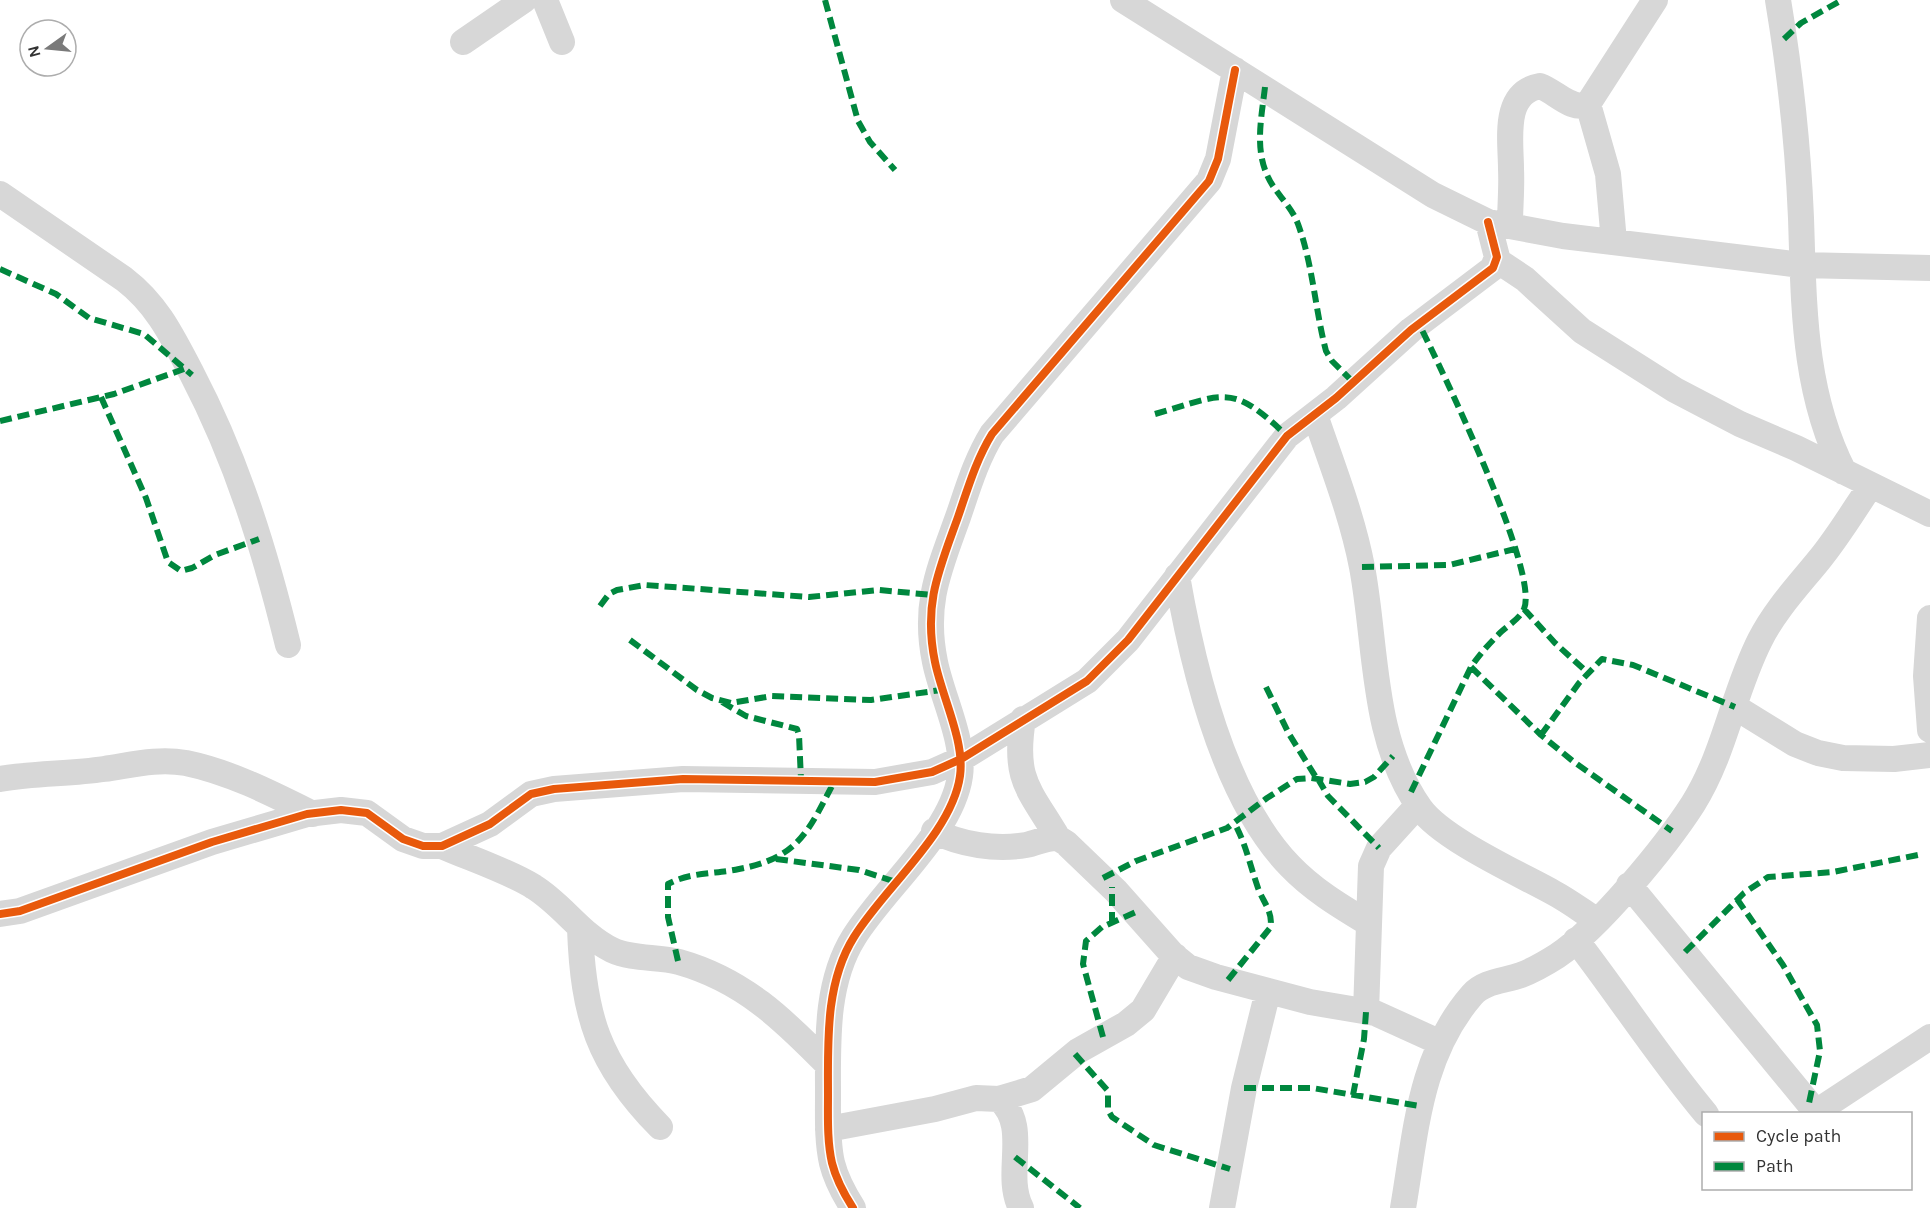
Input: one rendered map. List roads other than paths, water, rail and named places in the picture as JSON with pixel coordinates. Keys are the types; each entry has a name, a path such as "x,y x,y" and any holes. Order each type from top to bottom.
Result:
{"street":[{"path":"463,42 524,0"},
{"path":"545,0 562,42"},
{"path":"1123,0 1433,195 1499,224 1614,242 1801,265 1930,268"},
{"path":"442,846 490,824 531,794 554,789 683,779 875,782 932,772 961,759 1087,681 1128,640 1287,436 1411,330 1486,274 1498,261 1499,224 1511,114 1519,98 1529,88 1540,86 1572,105 1578,107 1588,104 1655,0"},
{"path":"1778,0 1795,124 1804,312 1819,413 1844,472"},
{"path":"853,1208 836,1177 828,1129 828,1026 835,982 853,938 934,831 956,793 961,759 934,659 930,611 936,575 979,454 1017,403 1209,181 1218,159 1235,70"},
{"path":"1588,104 1608,174 1614,242"},
{"path":"0,194 124,279 142,293 162,318 205,398 237,471 272,578 288,645"},
{"path":"1498,261 1525,279 1582,331 1629,363 1740,424 1930,514"},
{"path":"1315,414 1354,531 1365,590 1374,665 1391,750 1418,806 1435,823 1482,855 1557,894 1596,920"},
{"path":"1403,1208 1422,1092 1433,1055 1473,994 1485,986 1542,965 1576,940 1629,885 1693,804 1709,774 1735,707 1739,684 1761,638 1785,600 1820,558 1871,485"},
{"path":"1177,576 1187,630 1209,708 1229,768 1248,812 1278,853 1311,886 1368,923"},
{"path":"1930,618 1926,676 1930,730"},
{"path":"1735,707 1795,744 1818,753 1844,758 1894,759 1930,755"},
{"path":"1023,719 1020,770 1031,795 1058,838 1116,891 1175,956 1188,967 1268,991 1393,1019 1441,1043"},
{"path":"0,779 36,773 106,768 135,762 186,763 265,790 313,814"},
{"path":"1366,1012 1371,866 1380,848 1418,806"},
{"path":"0,914 20,912 212,842 271,823 341,810 367,813 403,839 423,846 442,846 532,885 580,928 613,951 678,961 743,990 774,1011 828,1065"},
{"path":"934,831 956,841 998,846 1023,845 1058,838"},
{"path":"1629,885 1813,1112"},
{"path":"580,928 584,992 588,1013 615,1074 635,1102 660,1127"},
{"path":"1576,940 1613,988 1652,1047 1705,1112"},
{"path":"828,1129 935,1109 976,1098 999,1098 1032,1089 1078,1051 1126,1024 1143,1010 1175,956"},
{"path":"1222,1208 1244,1088 1268,991"},
{"path":"1816,1112 1930,1037"},
{"path":"999,1098 1006,1105 1014,1125 1014,1187 1021,1208"}]}
